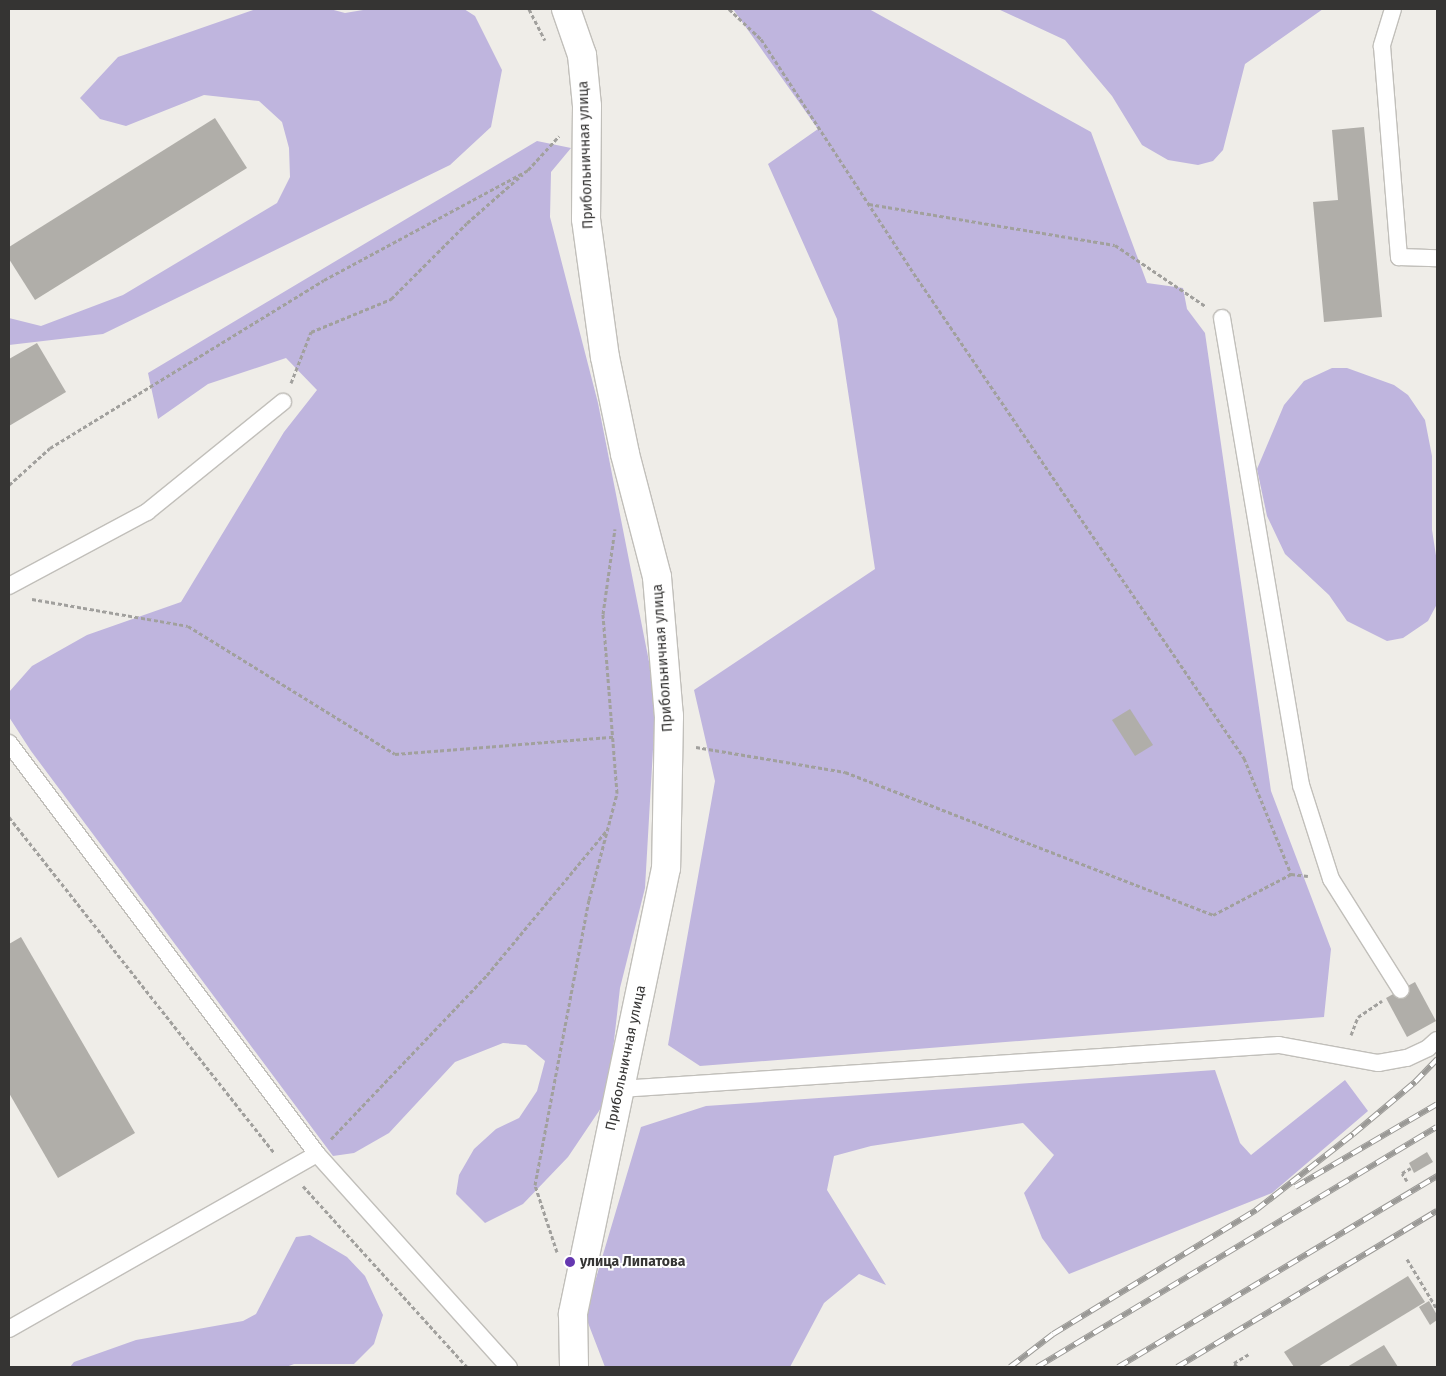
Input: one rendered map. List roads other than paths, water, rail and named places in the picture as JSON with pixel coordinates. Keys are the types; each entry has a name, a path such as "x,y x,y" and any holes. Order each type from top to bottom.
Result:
{"street":[{"name":"Прибольничная улица","path":"566,9 582,55 587,106 586,219 605,357 625,454 657,577 669,716 666,868 573,1314 574,1367"}],"lane":[{"path":"1393,9 1382,46 1399,257 1437,258"},
{"path":"1222,318 1301,785 1331,879 1401,989"},
{"path":"9,586 147,512 284,402"},
{"path":"9,743 317,1154 509,1367"},
{"path":"620,1089 1279,1045 1342,1058 1378,1063 1407,1058 1428,1048 1437,1040"},
{"path":"9,1330 317,1154"}],"railway":[{"path":"1010,1367 1053,1334 1256,1210 1353,1134 1415,1082 1437,1059"},
{"path":"1295,1187 1437,1104"},
{"path":"1037,1367 1437,1127"},
{"path":"1118,1367 1437,1176"},
{"path":"1177,1367 1437,1211"}],"place":[{"name":"улица Липатова","path":"570,1262"}]}
